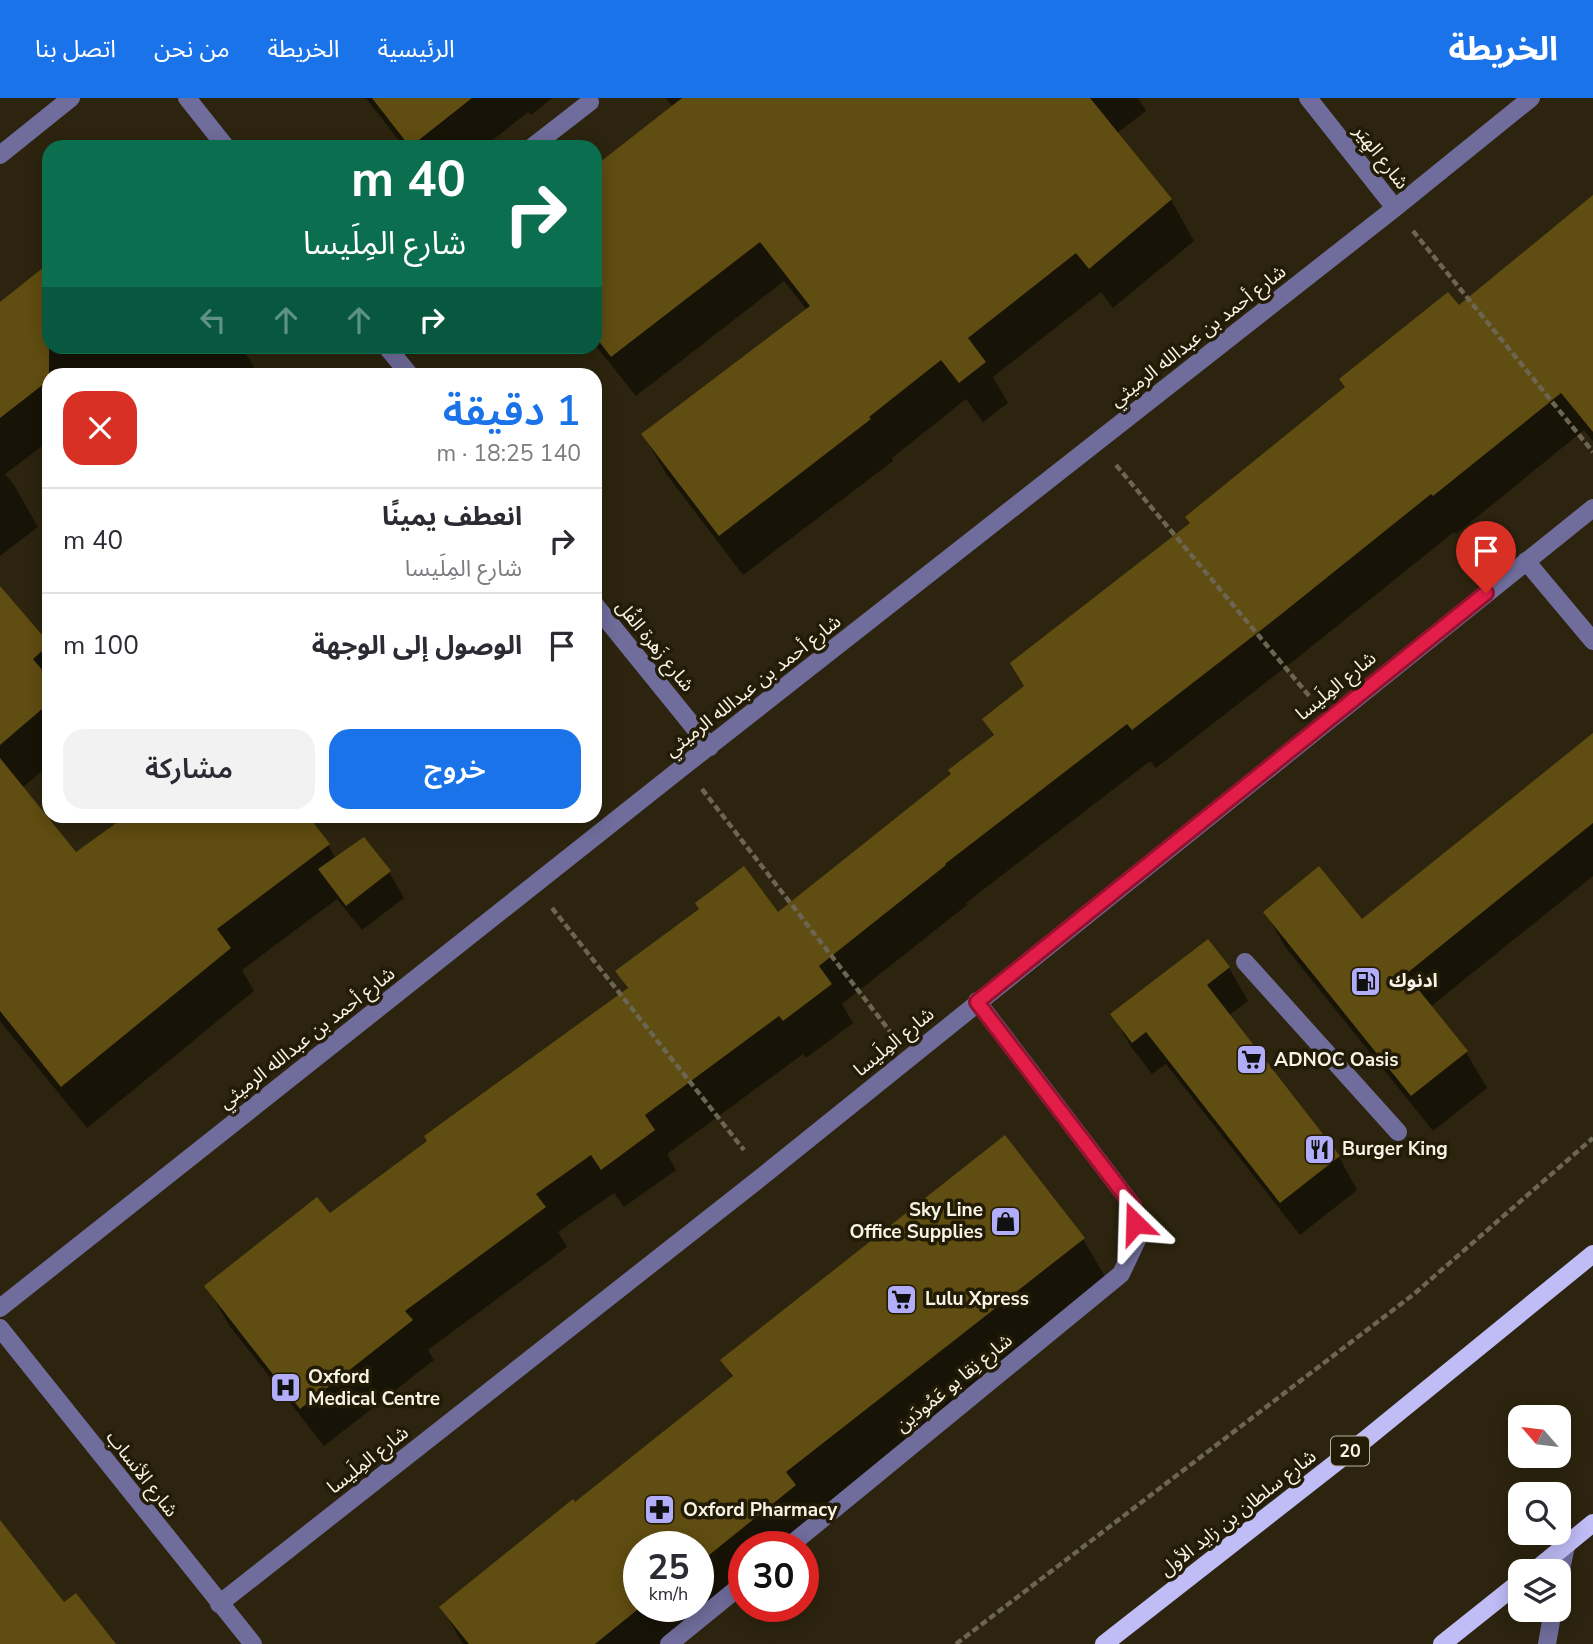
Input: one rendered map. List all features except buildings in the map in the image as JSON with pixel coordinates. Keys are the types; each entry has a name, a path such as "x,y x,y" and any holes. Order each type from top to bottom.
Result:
{"main road":[{"name":"شارع سلطان بن زايد الأول","path":"1104,1644 1366,1439 1593,1254"},
{"path":"1550,1559 1593,1523"},
{"path":"1442,1644 1508,1591"}],"street":[{"path":"0,155 71,98"},
{"path":"187,98 220,140"},
{"name":"شارع الهِيَر","path":"1308,98 1395,208"},
{"name":"شارع أحمد بن عبدالله الرميثي","path":"0,1308 1531,98"},
{"path":"541,140 590,102"},
{"path":"393,354 404,368"},
{"name":"شارع المِلَيسا","path":"219,1604 764,1174 1593,508"},
{"path":"1526,561 1593,641"},
{"name":"شارع زَهرة الفُل","path":"602,614 710,747"},
{"path":"1245,962 1398,1132"},
{"name":"شارع نِقا بو عَمُودَين","path":"808,1531 1121,1274 1137,1240 1133,1206 977,1002"},
{"name":"شارع الأنساب","path":"0,1328 253,1644"},
{"path":"1563,1559 1566,1546"},
{"path":"669,1644 728,1596"},
{"path":"1547,1644 1551,1622"}],"path":[{"path":"1395,208 1593,452"},
{"path":"1097,442 1329,719"},
{"path":"684,766 909,1057"},
{"path":"534,885 764,1174"},
{"path":"956,1644 1414,1294 1593,1138"}],"place":[{"name":"ادنوك","path":"1366,981"},
{"name":"ADNOC Oasis","path":"1251,1060"},
{"name":"Burger King","path":"1319,1149"},
{"name":"Sky Line Office Supplies","path":"1006,1221"},
{"name":"Lulu Xpress","path":"902,1299"},
{"name":"Oxford Medical Centre","path":"285,1388"},
{"name":"Oxford Pharmacy","path":"660,1510"}],"route":[{"path":"1135,1223 1133,1206 977,1002 1486,593"}]}
